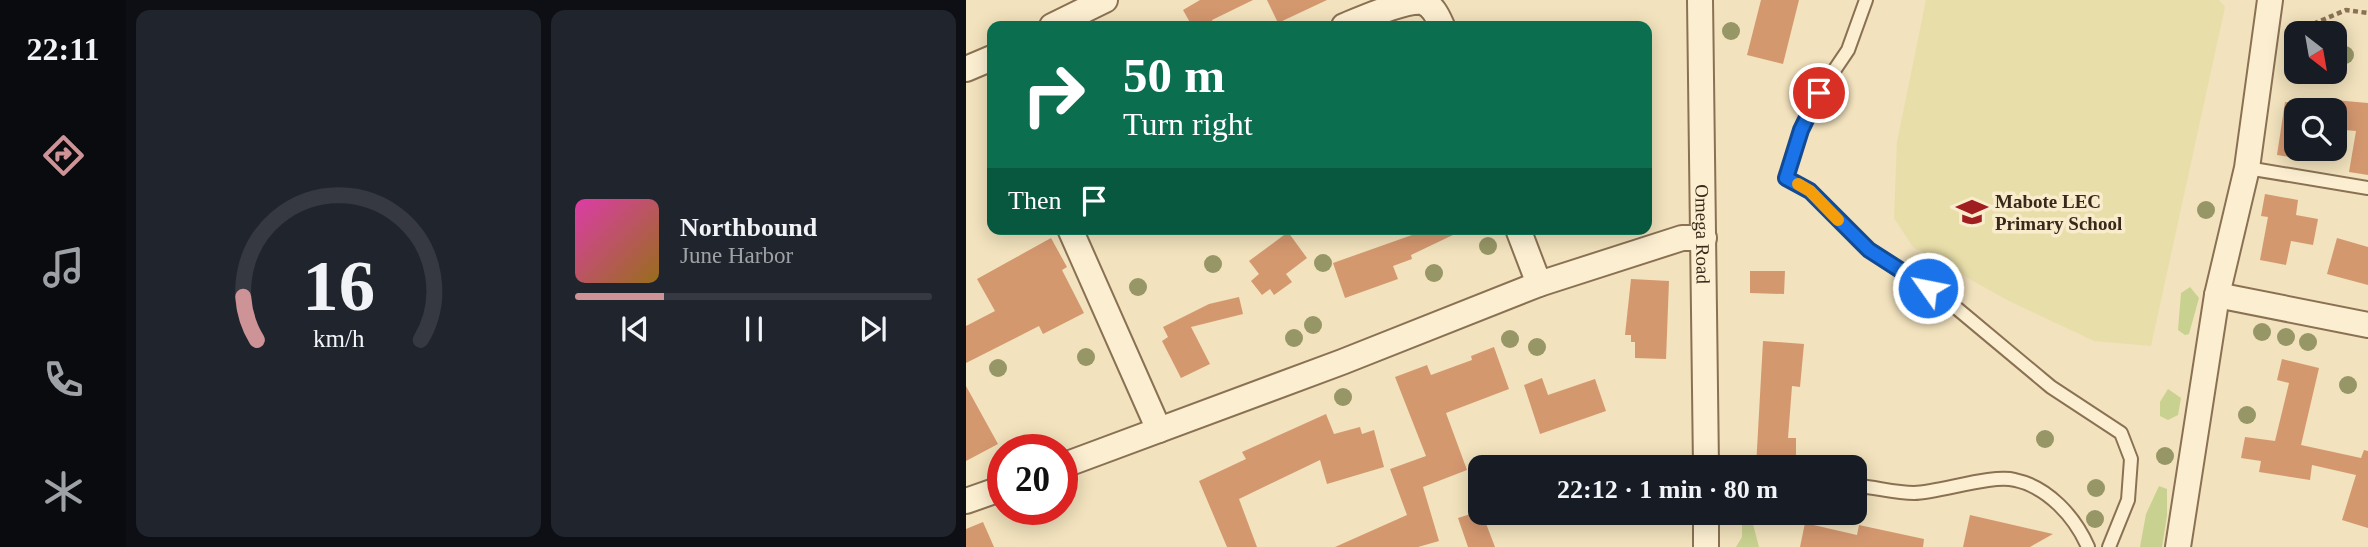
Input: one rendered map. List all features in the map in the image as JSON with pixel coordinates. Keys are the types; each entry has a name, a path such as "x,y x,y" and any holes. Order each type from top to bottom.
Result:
{"street":[{"name":"Omega Road","path":"1700,0 1706,455"},
{"path":"2178,547 2217,295 2247,168 2264,26 2270,0"},
{"path":"1060,21 1092,2"},
{"path":"1356,21 1404,2 1422,2 1436,12 1440,21"},
{"path":"966,69 987,61"},
{"path":"1073,235 1159,429"},
{"path":"1520,235 1539,284"},
{"path":"1078,460 1342,362 1539,284 1682,238 1704,238"},
{"path":"2217,295 2368,325"},
{"path":"966,501 987,494"},
{"path":"1706,525 1706,547"}],"lane":[{"path":"1866,0 1849,50 1819,93 1801,130 1786,178 1810,191 1869,250 1948,301 2051,387 2121,433 2131,459 2128,500 2109,547"},
{"path":"2247,168 2368,188"},
{"path":"1867,487 1912,493 2014,479 2040,490 2060,505 2079,528 2088,547"}],"path":[{"path":"2264,26 2301,29 2346,10 2368,13"}],"shaded area":[{"path":"1926,0 2219,0 2225,7 2151,346 2094,341 2007,300 1913,247 1894,218 1897,142"}],"green space":[{"path":"2190,287 2199,298 2189,334 2185,335 2178,330 2181,293"},
{"path":"2168,389 2181,398 2178,415 2168,420 2160,416 2160,402"},
{"path":"2159,486 2167,489 2167,516 2162,547 2140,547 2146,514"},
{"path":"1742,525 1753,525 1759,547 1736,547 1742,537"}],"building":[{"path":"1200,0 1253,0 1212,21 1189,21 1183,10"},
{"path":"1267,0 1327,0 1282,21 1277,21"},
{"path":"1761,0 1799,0 1783,64 1747,55"},
{"path":"2347,101 2368,103 2368,175 2349,172 2356,131 2347,130"},
{"path":"2284,109 2284,156 2277,155"},
{"path":"2265,194 2298,200 2296,215 2318,219 2313,245 2291,241 2286,265 2260,260 2268,217 2261,216"},
{"path":"1284,235 1290,235 1307,258 1286,274 1292,282 1274,295 1270,289 1262,295 1251,281 1259,274 1249,261"},
{"path":"1412,235 1453,235 1411,255 1412,259 1393,266 1398,279 1345,298 1333,263"},
{"path":"1051,238 1067,267 1062,270 1084,313 1043,334 1039,326 966,363 966,326 995,311 977,279"},
{"path":"2337,238 2368,247 2368,285 2327,274"},
{"path":"1750,271 1785,271 1784,294 1750,293"},
{"path":"1631,279 1669,281 1666,359 1635,358 1635,342 1631,342 1631,335 1625,335"},
{"path":"1239,297 1243,314 1191,327 1210,364 1181,378 1162,341 1168,337 1163,327 1209,304"},
{"path":"1763,341 1804,344 1800,387 1792,386 1788,438 1796,438 1796,455 1757,455"},
{"path":"1494,347 1509,389 1446,413 1467,470 1423,487 1439,541 1418,547 1335,547 1407,515 1390,469 1426,456 1395,377 1427,365 1431,375 1472,360 1471,356"},
{"path":"2282,359 2319,368 2301,445 2361,458 2364,450 2368,451 2368,528 2342,520 2356,475 2312,465 2310,480 2259,472 2261,461 2241,458 2245,437 2275,441 2289,383 2277,380"},
{"path":"1542,378 1548,395 1595,379 1606,411 1540,434 1524,385"},
{"path":"966,386 992,434 987,434 987,450 966,461"},
{"path":"1326,414 1334,434 1360,427 1362,434 1374,430 1384,467 1327,484 1320,460 1239,499 1257,547 1227,547 1199,481 1246,459 1242,452"},
{"path":"1468,515 1468,525 1487,525 1495,547 1468,547 1458,518"},
{"path":"1970,515 2053,534 2030,547 1963,547"},
{"path":"983,522 994,547 966,547 966,529"},
{"path":"1805,525 1857,535 1859,525 1924,539 1923,547 1800,547"}],"slow traffic":[{"path":"1798,184 1810,191 1838,220"}],"place":[{"name":"Mabote LEC Primary School","path":"1972,212"}],"route":[{"path":"1819,93 1801,130 1786,178 1810,191 1869,250 1928,288"}]}
